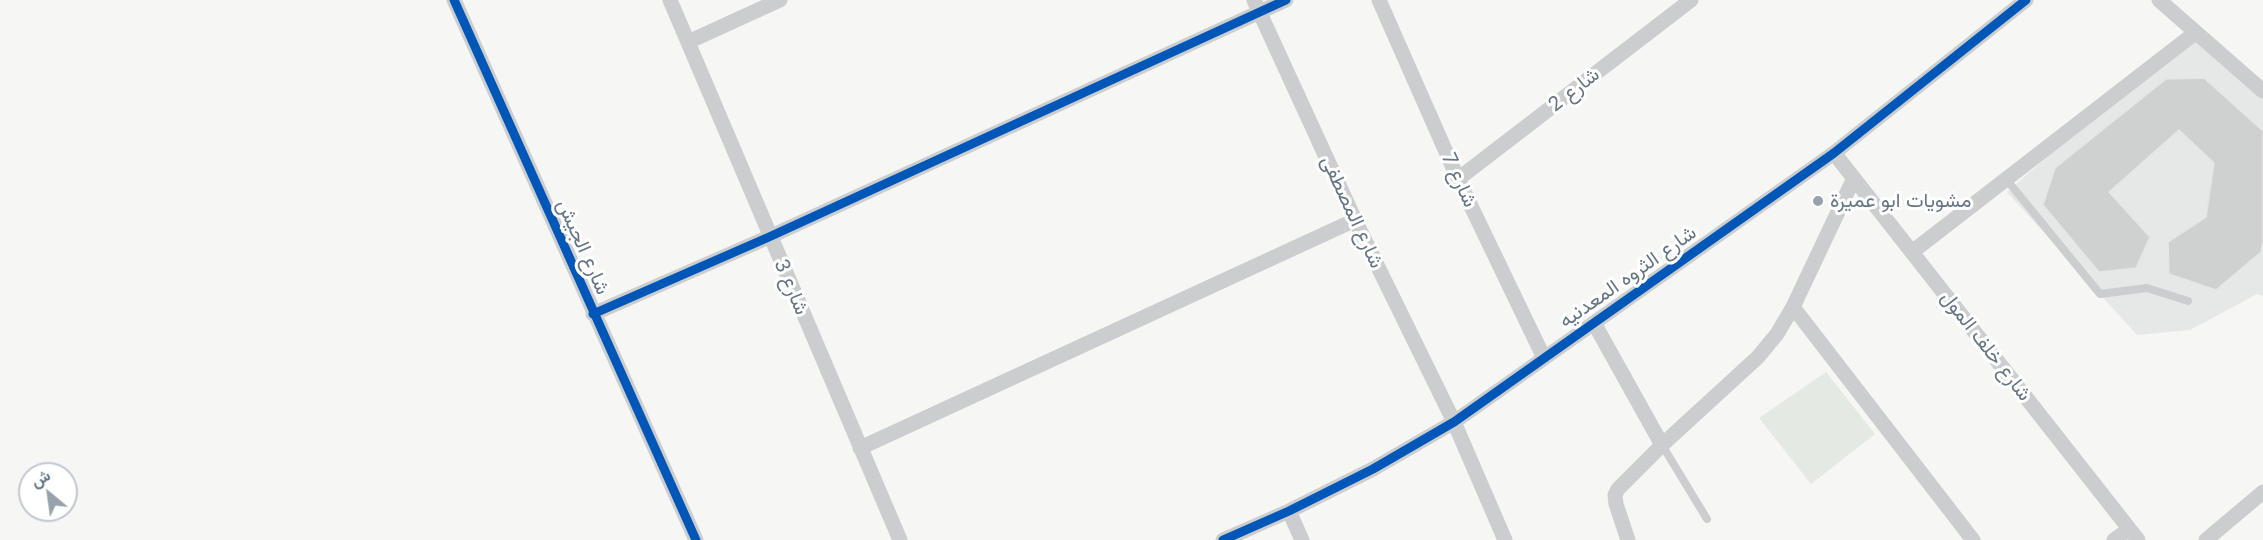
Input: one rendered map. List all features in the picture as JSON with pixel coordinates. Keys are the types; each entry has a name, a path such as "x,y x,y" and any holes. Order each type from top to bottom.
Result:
{"street":[{"name":"شارع الجيش","path":"454,0 696,540"},
{"name":"شارع 3","path":"670,0 900,540"},
{"path":"688,42 780,0"},
{"path":"593,314 769,237 1257,6 1286,0"},
{"name":"شارع 2","path":"1458,179 1691,0"},
{"name":"شارع الثروه المعدنيه","path":"1223,540 1289,511 1373,469 1454,422 1834,153 2026,0"},
{"path":"2158,0 2263,91"},
{"name":"شارع 7","path":"1382,1 1458,179 1544,358"},
{"name":"شارع المصطفى","path":"1257,6 1355,220 1454,422"},
{"path":"1912,252 2195,33"},
{"name":"شارع خلف المول","path":"1834,153 2133,535"},
{"path":"1628,540 1615,495 1623,482 1758,357 1778,334 1854,178"},
{"path":"860,448 1355,220"},
{"path":"1793,307 1973,540"},
{"path":"1594,323 1662,444"},
{"path":"1454,422 1505,540"},
{"path":"2206,540 2263,492"},
{"path":"1289,511 1302,540"},
{"path":"2114,540 2133,535"}],"lane":[{"path":"2006,179 2100,294 2147,288 2188,301"},
{"path":"1662,444 1707,519"}],"shaded area":[{"path":"2190,31 2263,98 2263,296 2257,294 2190,330 2137,335 2007,192"},
{"path":"1826,372 1875,434 1811,484 1759,418"}],"building":[{"path":"2204,78 2263,131 2263,241 2261,252 2216,290 2169,274 2168,242 2206,217 2214,163 2179,130 2109,192 2150,237 2136,268 2099,272 2043,205 2055,168 2166,79"}],"cycle path":[{"path":"454,0 696,540"},
{"path":"593,314 769,237 1286,0"},
{"path":"1223,540 1289,511 1373,469 1454,422 1834,153 2026,0"}],"place":[{"name":"مشويات ابو عميرة","path":"1818,201"}]}
